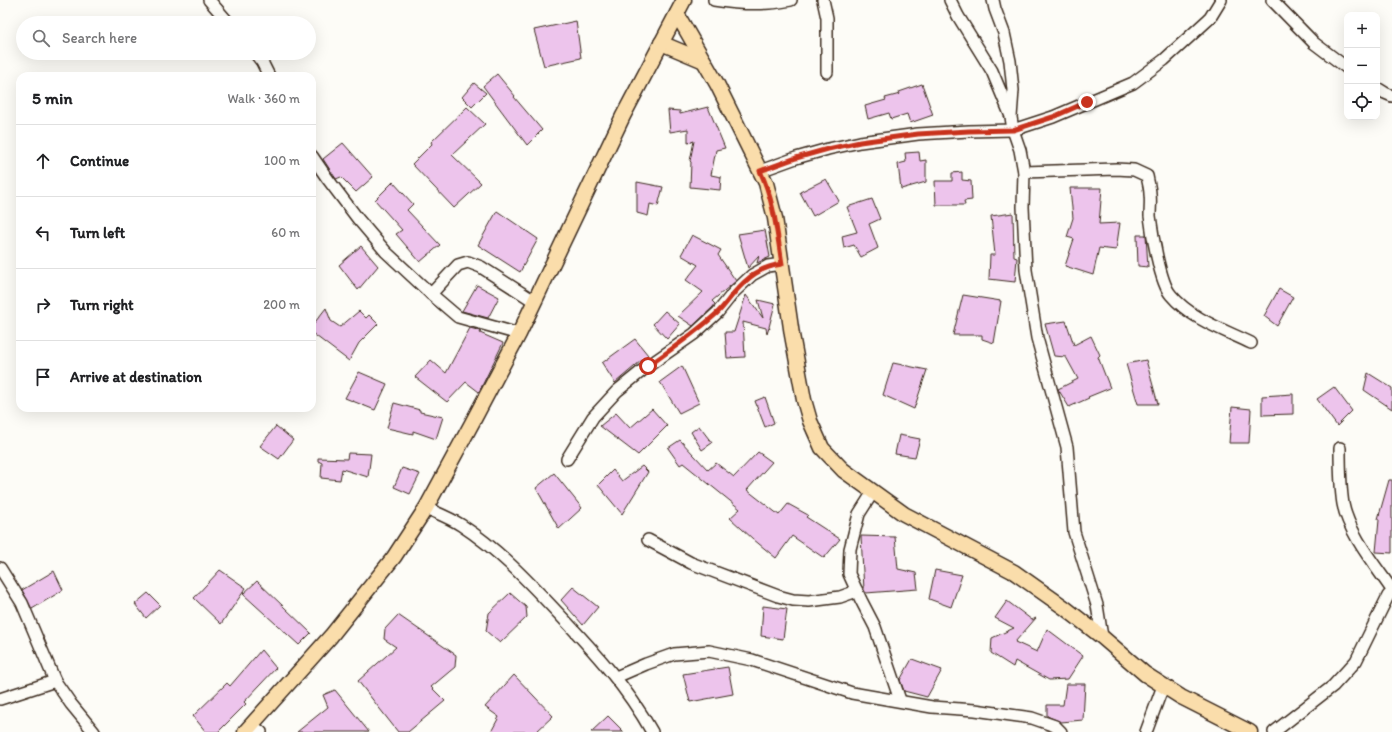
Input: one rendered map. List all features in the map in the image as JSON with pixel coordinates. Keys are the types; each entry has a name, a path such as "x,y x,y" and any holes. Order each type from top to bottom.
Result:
{"main road":[{"path":"252,730 331,636 394,557 426,508 519,334 623,116 684,0"},
{"path":"677,14 704,61 766,183 775,218 792,335 804,400 810,421 822,448 843,470 904,514 1014,572 1066,608 1145,674 1163,686 1181,697 1250,732"},
{"path":"661,43 704,61"}],"street":[{"path":"209,0 223,16"},
{"path":"714,0 750,3 778,3 791,0"},
{"path":"823,0 827,18 827,72"},
{"path":"950,0 958,16 992,71 1011,117"},
{"path":"993,0 1004,32 1010,61 1013,90 1011,117 1024,172 1023,207 1026,270 1037,338 1067,447 1074,532 1097,605 1102,637"},
{"path":"760,171 796,158 860,142 918,134 1013,130 1053,117 1133,83 1164,60 1210,18 1221,0"},
{"path":"1272,0 1314,43 1344,66"},
{"path":"260,60 267,72"},
{"path":"1380,90 1392,96"},
{"path":"316,162 386,252 458,317 519,334"},
{"path":"1024,172 1116,169 1134,170 1147,176 1150,192 1150,214 1154,239 1161,274 1170,294 1187,311 1252,343"},
{"path":"431,294 458,265 468,262 481,267 534,301"},
{"path":"567,459 593,417 617,391 648,366 694,334 714,317 734,292 752,275 768,266 782,264"},
{"path":"1274,732 1333,686 1356,660 1388,596 1392,591 1363,547 1351,525 1344,505 1340,480 1340,448"},
{"path":"873,492 859,514 850,549 849,574 875,627 900,700"},
{"path":"426,508 460,524 499,553 537,590 616,677 644,717 648,730"},
{"path":"648,540 691,563 792,600 808,601 840,597 857,592"},
{"path":"0,568 22,604 55,681 71,704 94,732"},
{"path":"616,677 674,654 709,651 752,660 852,693 900,700 932,707 974,710 1032,718 1055,726 1061,732"},
{"path":"0,699 55,681"},
{"path":"1146,732 1163,686"}],"building":[{"path":"576,21 581,58 544,66 534,30"},
{"path":"497,74 542,130 527,145 483,86"},
{"path":"474,83 486,93 472,107 462,97"},
{"path":"922,84 933,115 910,123 907,114 891,119 889,113 868,119 865,106 886,100 885,98 900,94 899,92"},
{"path":"467,107 485,124 452,155 481,183 454,208 412,164 432,144 431,142"},
{"path":"708,107 725,148 716,150 711,175 721,177 720,190 690,187 690,161 694,141 688,143 688,129 670,132 668,110 680,111 680,114"},
{"path":"343,143 373,177 356,192 341,177 336,179 323,159"},
{"path":"919,152 920,161 926,160 926,182 901,189 898,164 906,162 905,153"},
{"path":"962,172 962,180 971,181 972,200 964,201 965,205 936,205 935,181 952,181 952,173"},
{"path":"826,179 839,201 813,216 800,192"},
{"path":"393,182 413,204 407,210 440,245 420,262 396,234 402,230 375,200"},
{"path":"637,182 663,187 658,206 650,204 648,216 637,213"},
{"path":"1070,188 1102,188 1099,224 1120,223 1116,250 1099,248 1093,275 1065,266 1074,239 1067,237 1073,218"},
{"path":"872,199 880,219 869,224 878,248 861,257 854,245 844,248 842,236 857,232 847,207"},
{"path":"497,211 538,239 520,272 478,245"},
{"path":"1013,213 1014,257 1017,258 1015,282 989,279 990,255 995,255 991,216"},
{"path":"765,230 770,257 757,263 759,256 748,268 738,234"},
{"path":"692,235 721,250 718,255 736,281 712,301 715,304 713,307 693,326 678,316 703,292 686,280 698,265 681,255"},
{"path":"1137,235 1146,235 1148,267 1138,266"},
{"path":"361,246 378,266 358,290 339,265"},
{"path":"477,285 499,297 488,318 462,311"},
{"path":"1279,289 1293,297 1277,326 1264,316"},
{"path":"746,295 763,318 758,300 775,304 769,327 770,329 769,328 767,334 766,328 743,322 745,357 727,358 725,332 734,332"},
{"path":"963,295 1001,301 994,343 982,339 982,335 953,335"},
{"path":"326,308 331,321 340,327 359,311 366,318 369,315 378,324 359,343 349,361 316,336 316,321"},
{"path":"665,311 680,324 667,339 653,324"},
{"path":"1066,321 1074,345 1091,336 1100,355 1098,357 1110,388 1069,407 1058,389 1078,379 1066,357 1054,356 1045,324"},
{"path":"470,328 481,331 480,333 503,343 479,392 466,382 447,402 415,377 431,360 446,373"},
{"path":"635,339 648,355 615,383 602,363"},
{"path":"1146,360 1158,404 1138,404 1126,364"},
{"path":"893,363 927,370 914,409 883,395"},
{"path":"682,366 699,403 679,413 660,382"},
{"path":"359,372 387,384 375,410 345,398"},
{"path":"1368,373 1392,388 1392,409 1364,390"},
{"path":"1334,387 1352,411 1337,426 1317,399"},
{"path":"1293,394 1293,414 1262,415 1262,396"},
{"path":"765,397 774,423 765,427 755,401"},
{"path":"394,403 420,410 420,412 443,417 436,439 413,431 413,434 387,428"},
{"path":"1232,407 1251,409 1249,443 1229,443"},
{"path":"652,409 667,426 638,455 600,426 616,413 630,428"},
{"path":"276,426 293,440 279,459 260,446"},
{"path":"699,426 712,443 702,450 691,432"},
{"path":"899,435 920,439 915,457 895,454"},
{"path":"680,440 708,470 716,463 734,477 758,452 772,462 747,490 779,515 788,504 808,515 806,517 840,539 824,558 792,536 776,558 730,518 740,509 683,463 680,465 668,448"},
{"path":"348,453 371,454 368,477 342,469 340,480 321,478 322,463 318,461 318,458 347,459"},
{"path":"642,466 648,472 622,514 598,485 613,470 622,481"},
{"path":"402,468 420,474 410,494 394,487"},
{"path":"554,473 582,508 559,529 536,488"},
{"path":"1389,480 1392,480 1392,553 1376,552 1378,519"},
{"path":"861,536 895,537 898,569 916,573 918,589 866,593 864,590"},
{"path":"220,570 246,588 221,624 194,598"},
{"path":"935,570 962,575 951,607 929,599"},
{"path":"54,571 63,590 32,609 22,590"},
{"path":"257,581 311,633 299,645 243,594"},
{"path":"573,587 598,607 583,625 561,600"},
{"path":"148,593 160,605 146,618 135,604"},
{"path":"510,593 526,607 527,617 500,643 486,631 489,613"},
{"path":"1007,601 1032,620 1036,618 1015,642 1037,652 1047,629 1083,656 1068,679 1049,680 1015,661 1013,667 991,653 992,638 1014,628 995,618"},
{"path":"763,606 787,609 783,639 761,636"},
{"path":"398,615 456,655 455,667 431,687 445,701 408,732 398,732 358,681 396,647 384,639 385,629"},
{"path":"261,650 276,668 244,702 246,704 218,732 206,732 193,716 227,683 230,686"},
{"path":"912,659 942,670 927,697 904,691 900,680"},
{"path":"728,667 733,694 690,702 683,674"},
{"path":"514,675 553,716 536,732 491,732 499,717 485,707"},
{"path":"1066,684 1085,684 1083,720 1061,722 1047,716 1047,705 1063,705"},
{"path":"335,690 369,732 297,732 328,707 323,695"},
{"path":"608,716 624,732 591,732"}],"route":[{"path":"648,366 694,334 718,312 734,292 752,275 768,266 782,264 775,218 766,183 760,171 796,158 860,142 918,134 1013,130 1053,117 1087,102"}]}
